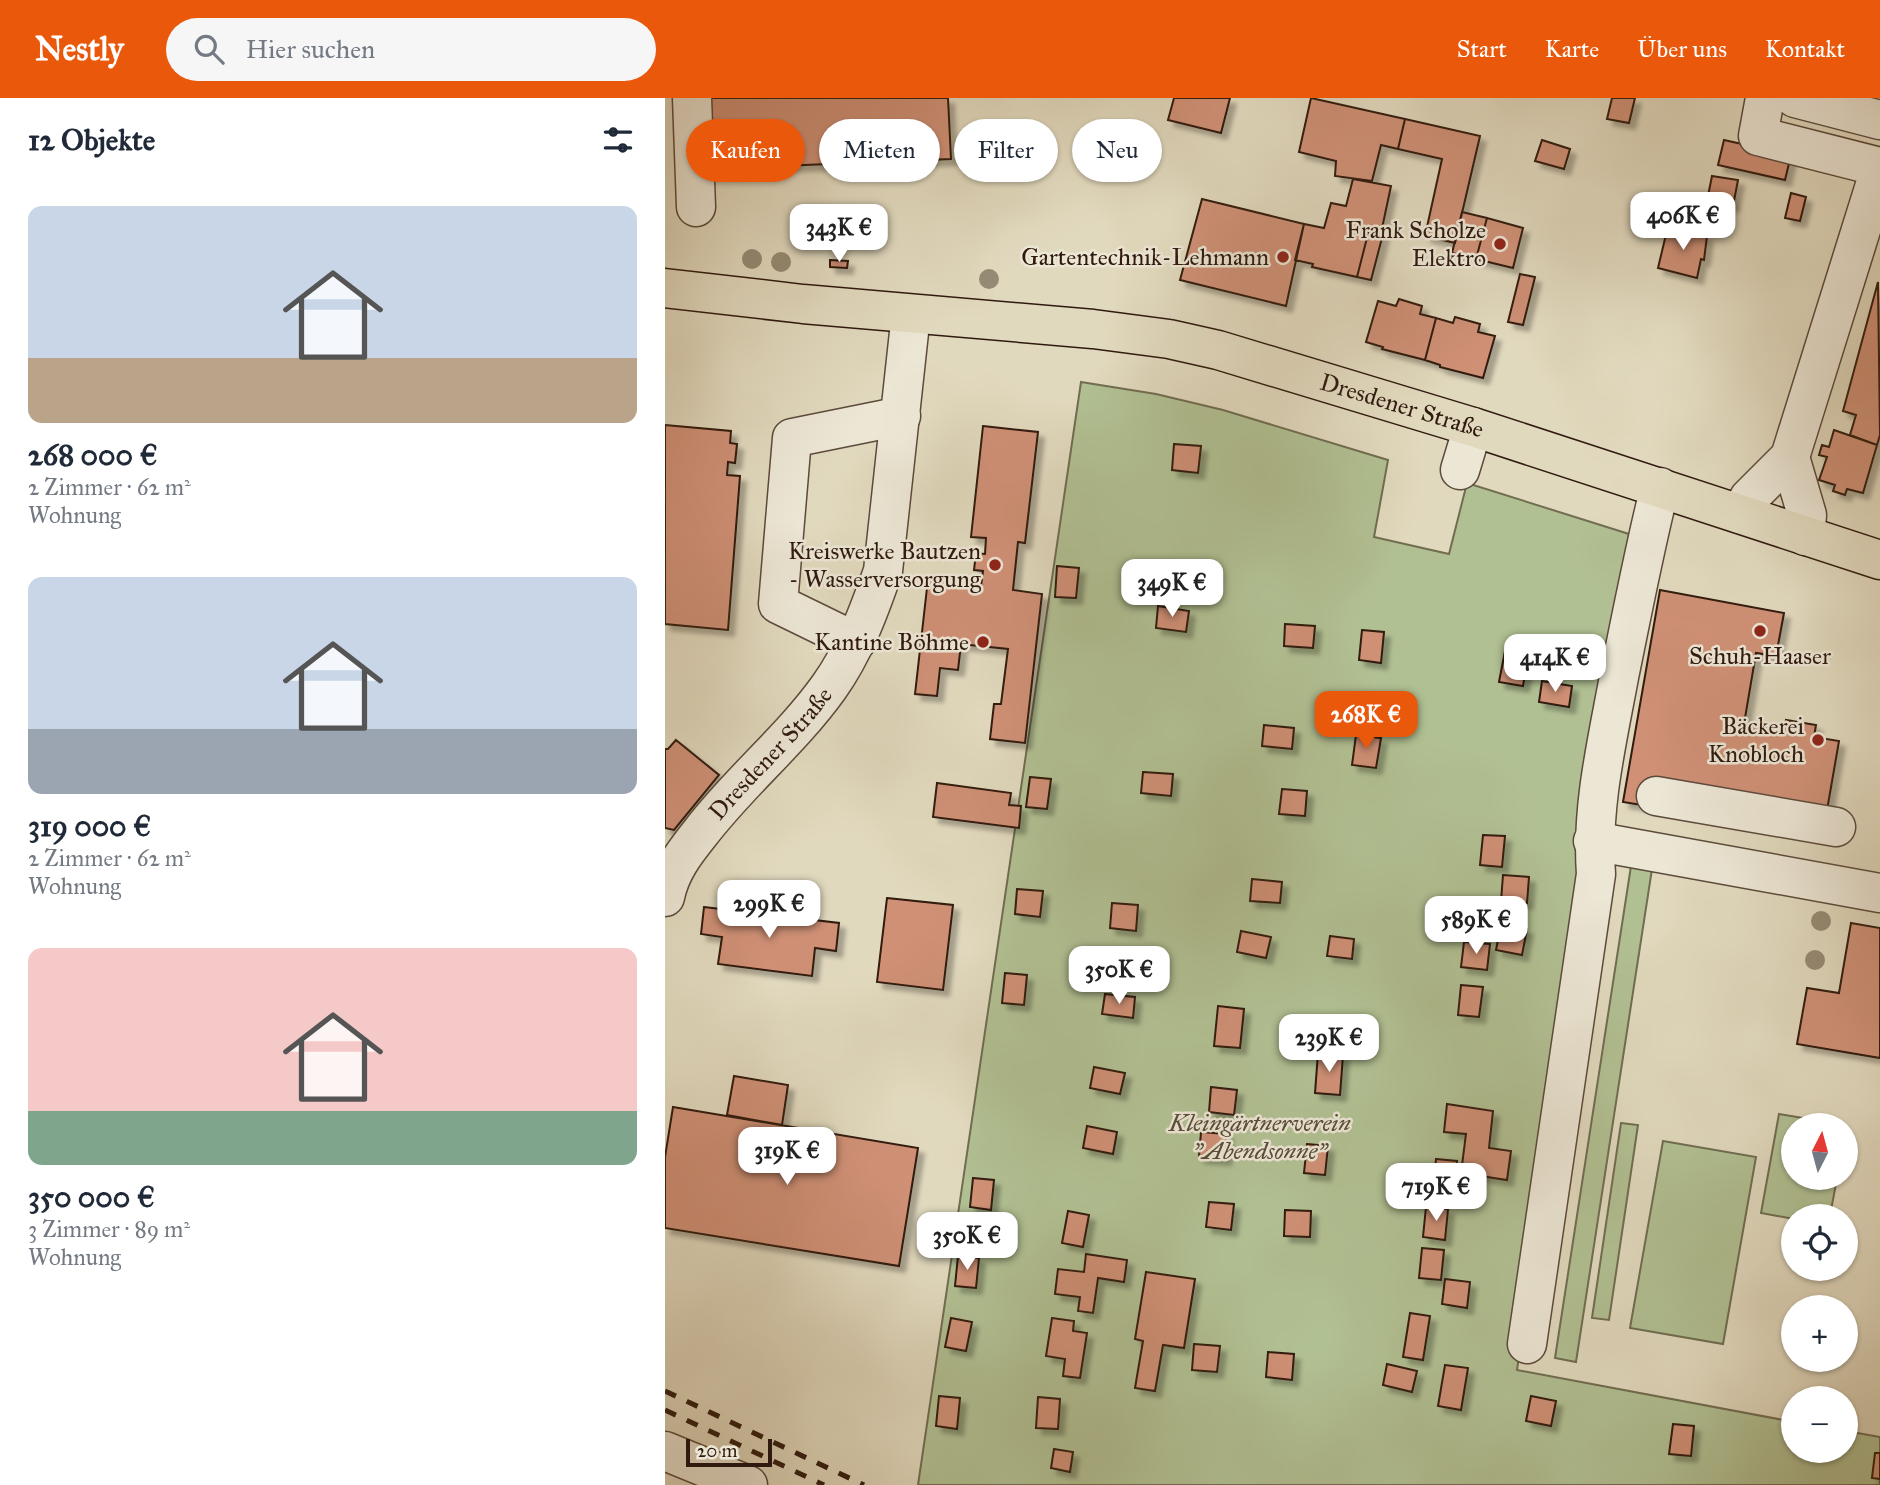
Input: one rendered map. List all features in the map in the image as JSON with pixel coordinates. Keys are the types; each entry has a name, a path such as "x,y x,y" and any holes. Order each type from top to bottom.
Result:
{"main road":[{"name":"Dresdener Straße","path":"665,288 911,314 1093,329 1169,339 1272,365 1473,427 1880,560"}],"street":[{"path":"692,98 696,207"},
{"path":"1740,514 1749,498 1790,457 1880,168 1758,136 1765,98"},
{"path":"1795,98 1880,120"},
{"name":"Dresdener Straße","path":"665,897 678,860 717,811 829,687 856,642 883,571 911,314"},
{"path":"856,642 779,604 792,438 901,416"},
{"path":"1460,470 1473,427"},
{"path":"1790,457 1807,515 1805,536"},
{"path":"1527,1344 1596,874 1594,841 1608,733 1647,535 1660,487"},
{"path":"1656,796 1836,827"},
{"path":"1594,841 1880,893"},
{"path":"665,1451 748,1485"}],"green space":[{"name":"Kleingärtnerverein \"Abendsonne\"","path":"1081,382 1156,394 1223,410 1388,460 1374,537 1449,554 1467,483 1629,534 1580,859 1588,883 1517,1370 1781,1420 1781,1463 1858,1463 1858,1433 1880,1437 1880,1485 918,1485"},
{"path":"1631,866 1652,869 1576,1362 1555,1358"},
{"path":"1781,1114 1781,1190 1835,1190 1832,1204 1781,1204 1781,1217 1761,1213"},
{"path":"1621,1123 1638,1125 1609,1320 1592,1318"},
{"path":"1663,1141 1756,1157 1723,1344 1630,1328"}],"building":[{"path":"702,98 948,98 951,159 940,159 940,119 819,119 819,164 805,165 805,119 703,119"},
{"path":"1174,98 1230,98 1221,133 1168,120"},
{"path":"1311,98 1405,119 1398,149 1381,145 1372,181 1335,176 1336,161 1299,152"},
{"path":"1612,98 1635,98 1629,123 1607,119"},
{"path":"1405,119 1480,136 1455,243 1425,236 1442,159 1398,149"},
{"path":"1542,140 1570,149 1564,169 1535,161"},
{"path":"1724,140 1791,155 1785,180 1718,165"},
{"path":"1712,176 1738,180 1733,206 1707,201"},
{"path":"1353,179 1391,186 1381,233 1369,230 1357,277 1312,267 1313,264 1295,260 1304,224 1324,228 1331,203 1346,206"},
{"path":"1791,193 1806,197 1800,221 1785,218"},
{"path":"1202,199 1304,224 1286,306 1180,280"},
{"path":"1462,212 1487,218 1476,259 1452,253"},
{"name":"Frank Scholze Elektro","path":"1487,218 1523,228 1513,268 1476,259"},
{"path":"1668,226 1707,236 1704,260 1701,259 1697,278 1658,268"},
{"path":"1369,230 1383,234 1371,280 1357,277"},
{"path":"830,260 848,261 847,268 830,267"},
{"path":"1520,274 1535,277 1523,325 1508,322"},
{"path":"1878,282 1880,435 1877,445 1850,435 1856,415 1843,411"},
{"path":"1399,299 1422,306 1420,314 1436,318 1425,360 1366,342 1378,301 1396,306"},
{"path":"1455,317 1480,324 1478,332 1495,336 1483,378 1440,367 1425,360 1436,318 1453,323"},
{"path":"665,425 731,431 730,443 737,444 735,463 728,462 727,475 740,476 728,630 665,624"},
{"path":"983,426 1038,432 1025,543 1018,542 1013,590 1042,594 1025,743 990,739 994,704 1001,704 1008,649 961,644 958,670 940,668 937,696 915,694 928,579 981,586 983,571 974,570 976,553 985,554 986,538 971,537"},
{"path":"1834,430 1877,445 1863,493 1847,489 1845,495 1833,491 1835,485 1819,480 1827,457 1819,455 1822,445 1829,447"},
{"path":"1174,444 1201,446 1198,473 1172,470"},
{"path":"1057,566 1079,568 1076,598 1055,597"},
{"path":"1660,590 1784,613 1776,656 1756,653 1744,724 1784,731 1786,720 1816,725 1814,737 1839,741 1826,816 1654,807 1623,802"},
{"path":"1158,606 1189,611 1186,632 1156,628"},
{"path":"1285,624 1315,626 1313,648 1284,646"},
{"path":"1362,630 1384,632 1381,663 1359,660"},
{"path":"1506,646 1529,650 1523,686 1499,682"},
{"path":"1542,681 1572,686 1569,707 1539,702"},
{"path":"1264,725 1294,728 1292,749 1262,746"},
{"path":"1356,735 1381,738 1376,768 1352,765"},
{"path":"676,740 719,775 674,830 665,828 665,749"},
{"path":"1143,772 1173,774 1171,796 1141,793"},
{"path":"1030,777 1051,779 1047,809 1026,807"},
{"path":"937,783 1011,793 1009,805 1021,806 1019,828 933,817"},
{"path":"1282,789 1307,791 1305,816 1279,814"},
{"path":"1483,835 1505,836 1502,867 1480,865"},
{"path":"1503,875 1529,877 1527,903 1501,901"},
{"path":"1252,879 1282,882 1280,903 1250,901"},
{"path":"1017,889 1043,891 1040,917 1015,914"},
{"path":"887,898 953,905 943,990 877,982"},
{"path":"1112,903 1138,905 1136,931 1110,928"},
{"path":"704,907 839,923 836,951 815,948 812,976 718,964 722,937 701,934"},
{"path":"1851,923 1880,928 1880,1058 1797,1044 1807,988 1839,993"},
{"path":"1501,924 1527,929 1522,955 1496,950"},
{"path":"1241,931 1271,937 1266,958 1237,952"},
{"path":"1330,936 1354,939 1352,959 1327,956"},
{"path":"1464,942 1490,944 1487,970 1461,967"},
{"path":"1005,973 1027,975 1024,1005 1002,1003"},
{"path":"1461,985 1483,987 1479,1017 1458,1015"},
{"path":"1105,994 1135,997 1133,1018 1102,1014"},
{"path":"1218,1006 1244,1009 1240,1048 1214,1046"},
{"path":"1318,1053 1343,1055 1340,1095 1315,1093"},
{"path":"1094,1067 1125,1073 1120,1094 1090,1088"},
{"path":"734,1076 788,1085 782,1125 727,1115"},
{"path":"1211,1087 1237,1090 1234,1115 1209,1112"},
{"path":"1447,1104 1493,1111 1489,1148 1511,1151 1507,1180 1461,1173 1466,1134 1444,1132"},
{"path":"673,1107 918,1148 899,1266 665,1228 665,1157"},
{"path":"1087,1126 1117,1132 1113,1154 1083,1148"},
{"path":"1201,1132 1227,1134 1225,1159 1199,1157"},
{"path":"1307,1144 1328,1146 1325,1175 1304,1173"},
{"path":"1436,1159 1457,1161 1454,1191 1433,1189"},
{"path":"973,1178 994,1180 991,1210 970,1207"},
{"path":"1209,1202 1234,1204 1231,1230 1206,1227"},
{"path":"1426,1207 1448,1209 1445,1240 1423,1237"},
{"path":"1285,1210 1311,1211 1310,1237 1284,1236"},
{"path":"1068,1211 1089,1215 1083,1247 1062,1243"},
{"path":"1422,1248 1444,1250 1441,1280 1419,1278"},
{"path":"1086,1254 1127,1260 1124,1282 1098,1278 1093,1313 1078,1311 1080,1297 1055,1294 1058,1269 1084,1272"},
{"path":"958,1256 979,1258 976,1288 955,1286"},
{"path":"1146,1272 1195,1279 1184,1348 1163,1345 1155,1391 1135,1388 1143,1341 1135,1339"},
{"path":"1445,1279 1470,1282 1467,1308 1442,1304"},
{"path":"1410,1313 1430,1316 1423,1360 1403,1357"},
{"path":"951,1318 972,1322 966,1351 945,1347"},
{"path":"1052,1318 1074,1321 1073,1331 1087,1333 1080,1378 1063,1376 1065,1359 1046,1356"},
{"path":"1194,1344 1220,1346 1217,1372 1192,1370"},
{"path":"1268,1352 1294,1354 1292,1380 1266,1377"},
{"path":"1387,1364 1417,1371 1412,1392 1383,1385"},
{"path":"1445,1365 1468,1368 1461,1410 1438,1406"},
{"path":"939,1396 960,1398 957,1429 936,1426"},
{"path":"1531,1396 1556,1401 1551,1426 1526,1421"},
{"path":"1038,1397 1060,1399 1058,1429 1036,1428"},
{"path":"1673,1424 1694,1426 1691,1456 1669,1454"},
{"path":"1054,1449 1073,1452 1070,1472 1051,1468"},
{"path":"1875,1453 1880,1453 1880,1479 1872,1478"}],"railway":[{"path":"665,1391 864,1485"},
{"path":"665,1410 824,1485"}],"place":[{"name":"Frank Scholze Elektro","path":"1500,244"},
{"name":"Gartentechnik-Lehmann","path":"1283,257"},
{"name":"Kreiswerke Bautzen - Wasserversorgung","path":"995,565"},
{"name":"Schuh-Haaser","path":"1760,631"},
{"name":"Kantine Böhme","path":"983,642"},
{"name":"Bäckerei Knobloch","path":"1818,740"}]}
